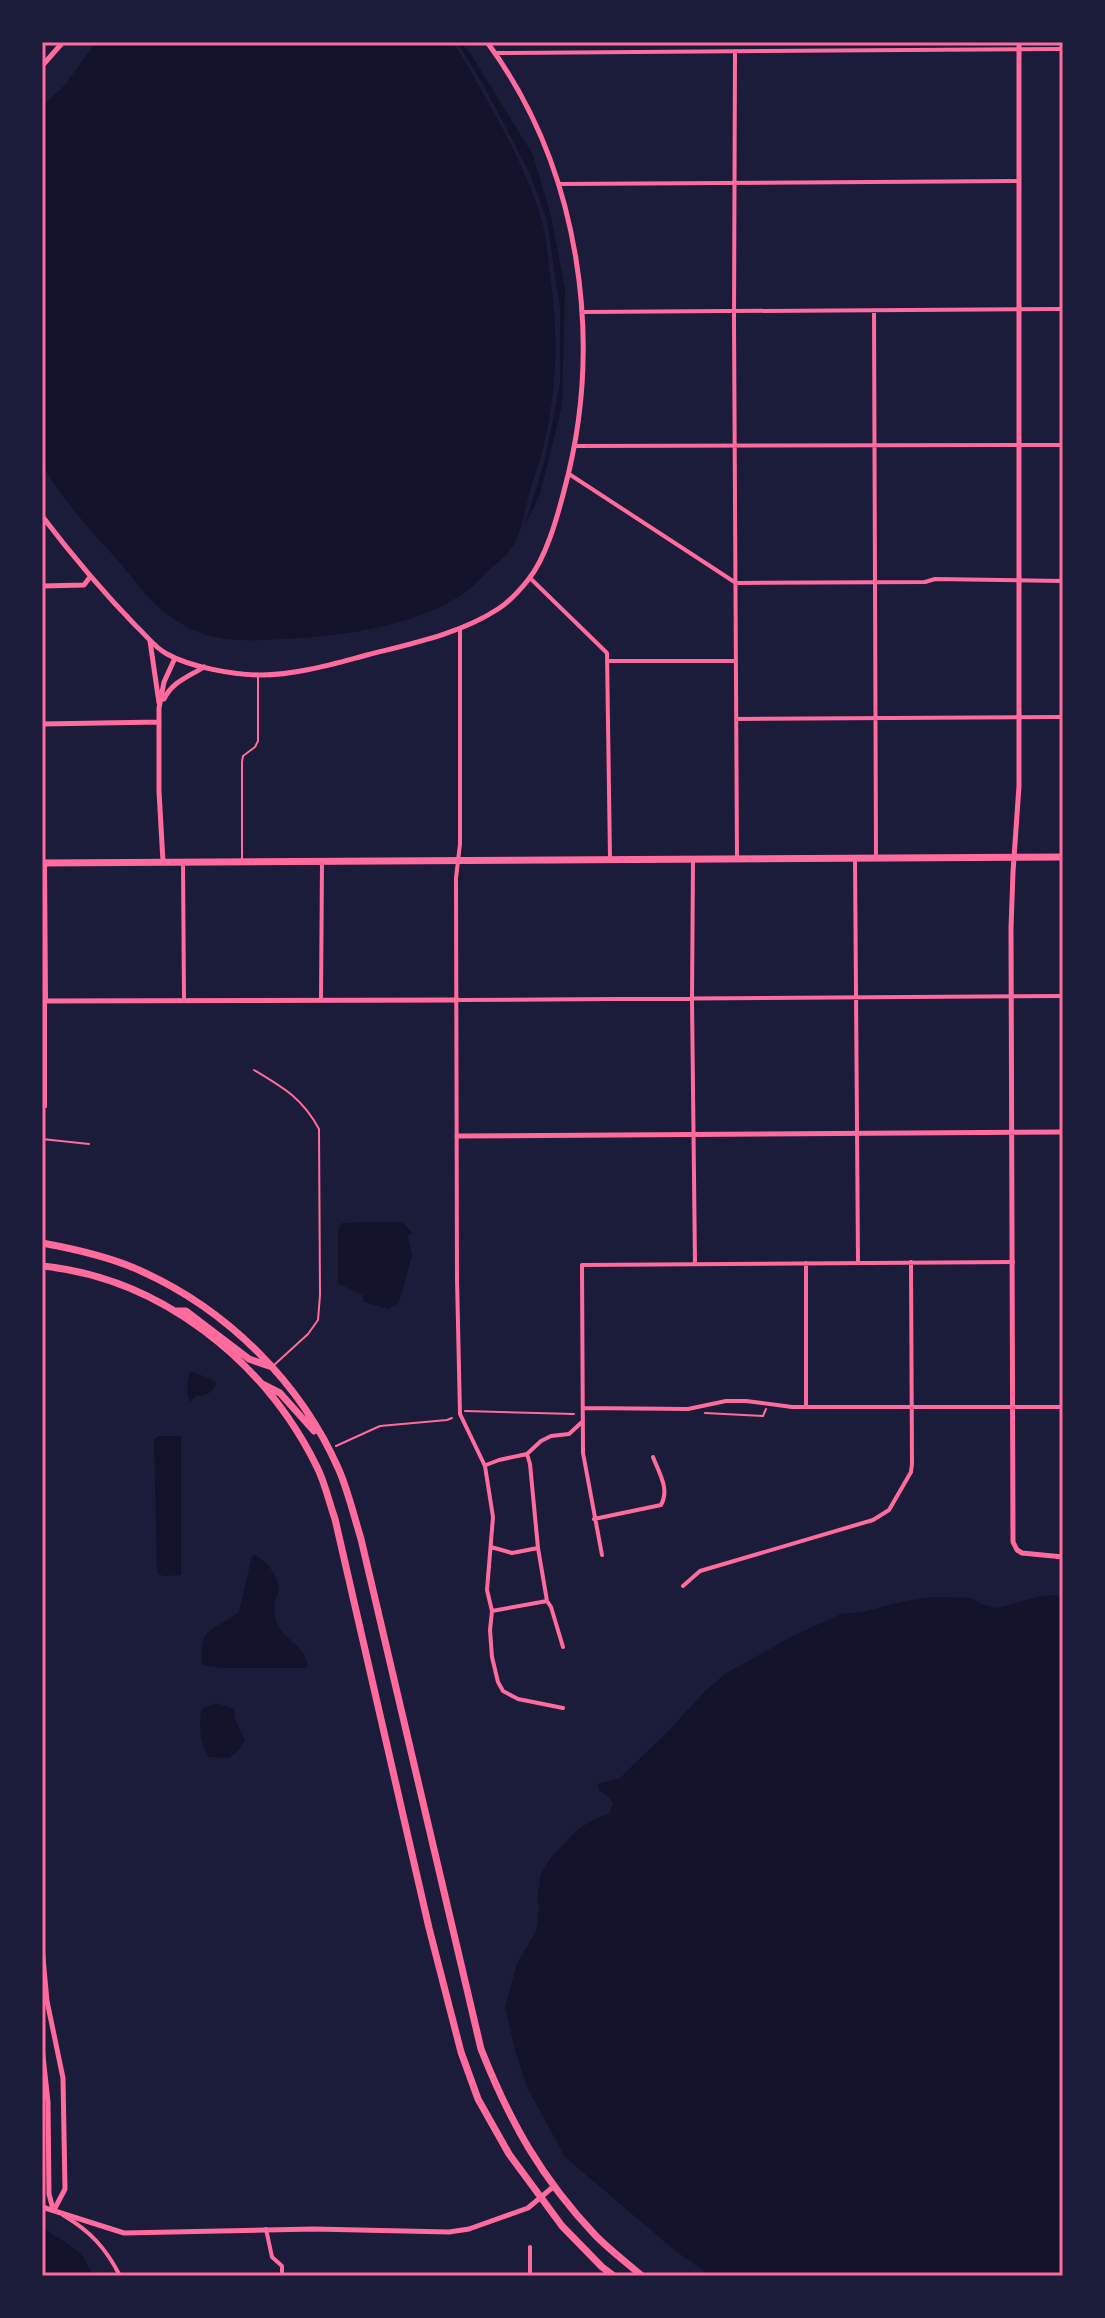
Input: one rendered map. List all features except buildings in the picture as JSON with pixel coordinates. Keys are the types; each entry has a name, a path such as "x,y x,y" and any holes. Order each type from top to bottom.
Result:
{"main road":[{"path":"44,863 1063,857"},
{"path":"42,1243 140,1270 180,1292 233,1328 273,1367 322,1438 339,1470 361,1539 481,2049 518,2132 553,2187 598,2238 642,2276"},
{"path":"42,1266 104,1279 177,1311 214,1338 259,1382 295,1427 319,1470 335,1519 429,1928 461,2052 478,2099 509,2154 562,2226 614,2276"},
{"path":"177,1311 186,1311 249,1359 273,1367"},
{"path":"259,1382 280,1393 322,1438"}],"street":[{"path":"42,66 63,42"},
{"path":"42,516 90,577 159,649 175,658 204,667 258,675 280,674 347,660 460,628 499,609 530,578 548,541 569,474 582,386 582,312 575,251 558,184 538,130 510,75 487,42"},
{"path":"495,53 1019,45 1063,49"},
{"path":"1019,45 1019,786 1012,903 1011,996 1013,1542 1022,1553 1063,1557"},
{"path":"735,51 737,859"},
{"path":"558,184 1018,181"},
{"path":"582,312 1063,309"},
{"path":"874,310 876,858"},
{"path":"574,446 1063,445"},
{"path":"569,474 736,583 925,582 935,579 1063,581"},
{"path":"42,586 84,585 90,577"},
{"path":"530,578 607,653 610,861"},
{"path":"460,628 460,861 456,878 460,1414 485,1466 493,1517 487,1590 492,1611 492,1657 500,1686 518,1699 563,1708"},
{"path":"150,639 160,708"},
{"path":"163,862 159,722 164,682 175,658"},
{"path":"607,661 736,661"},
{"path":"160,708 169,688 204,667"},
{"path":"736,719 1063,717"},
{"path":"42,724 159,722"},
{"path":"855,858 858,1262"},
{"path":"693,859 695,1264"},
{"path":"183,862 184,1001"},
{"path":"321,1000 322,862"},
{"path":"44,863 44,1001 1063,996"},
{"path":"457,1136 1063,1132"},
{"path":"683,1586 700,1571 873,1520 889,1510 911,1472 911,1262"},
{"path":"602,1555 585,1469 582,1265 1013,1262"},
{"path":"806,1263 806,1406"},
{"path":"583,1412 688,1409 726,1401 792,1407 1063,1407"},
{"path":"485,1466 527,1454 541,1441 551,1436 569,1434 582,1422"},
{"path":"527,1454 547,1601 563,1647"},
{"path":"594,1519 661,1505 665,1485 653,1457"},
{"path":"491,1547 512,1553 538,1548"},
{"path":"492,1611 547,1601"},
{"path":"42,1947 47,2001 63,2078 65,2189 54,2210"},
{"path":"42,2047 48,2102 49,2194 54,2210 80,2225 101,2243 120,2276"},
{"path":"42,2207 124,2233 266,2229 449,2232 469,2229 528,2208 553,2187"},
{"path":"266,2229 272,2257 282,2266 282,2276"},
{"path":"530,2247 530,2276"}],"lane":[{"path":"242,862 242,762 243,756 258,741 258,675"},
{"path":"44,1001 46,1107"},
{"path":"254,1070 292,1093 308,1109 319,1129 318,1320 308,1334 273,1367"},
{"path":"42,1139 89,1144"}],"path":[{"path":"698,1414 763,1416 768,1405"},
{"path":"336,1446 380,1426 447,1420 467,1410 583,1412"}],"shaded area":[{"path":"96,42 451,42 458,50 515,153 534,196 545,236 555,320 554,374 548,428 520,532 509,551 467,591 426,613 353,632 256,640 206,635 171,617 153,601 78,515 46,471 42,471 42,106 64,86"},
{"path":"457,42 470,53 533,155 551,216 565,289 562,405 540,494 525,525 545,459 560,384 560,309 547,220 530,174 482,82"},
{"path":"402,1222 413,1233 408,1236 412,1256 400,1299 388,1309 364,1302 362,1295 338,1283 338,1231 342,1223"},
{"path":"190,1371 216,1383 209,1393 196,1395 190,1402 187,1391"},
{"path":"158,1436 181,1436 181,1575 163,1576 157,1568 154,1440"},
{"path":"255,1555 274,1574 279,1590 275,1604 276,1620 284,1634 303,1652 308,1666 305,1668 223,1668 203,1665 205,1636 239,1612 252,1556"},
{"path":"1052,1595 1063,1598 1063,2276 711,2276 677,2252 565,2157 527,2087 505,2006 517,1964 536,1931 541,1874 550,1859 577,1830 609,1814 613,1803 599,1791 598,1784 620,1778 725,1674 793,1636 841,1614 906,1601 932,1597 972,1598 980,1604 997,1608"},
{"path":"216,1703 234,1709 245,1741 229,1758 209,1757 202,1740 202,1709"},
{"path":"42,2227 81,2253 93,2276 42,2276"}]}
